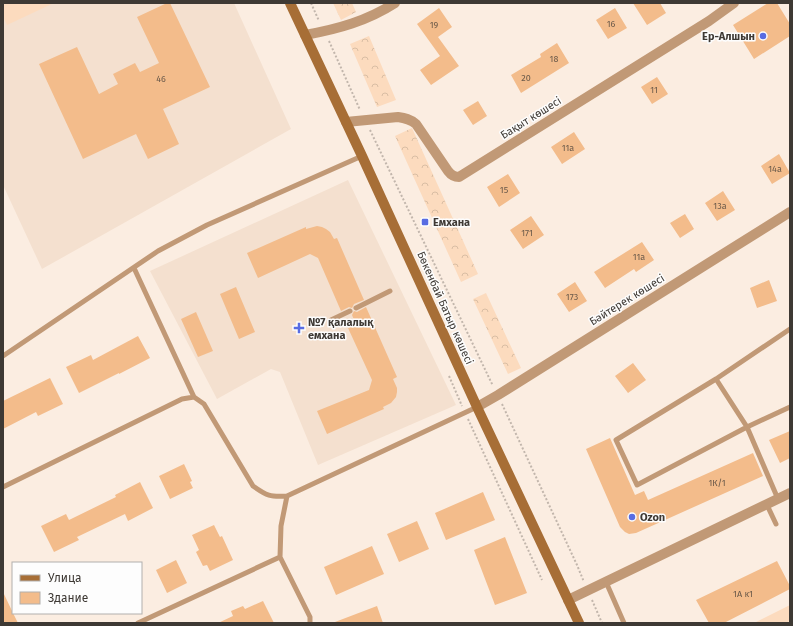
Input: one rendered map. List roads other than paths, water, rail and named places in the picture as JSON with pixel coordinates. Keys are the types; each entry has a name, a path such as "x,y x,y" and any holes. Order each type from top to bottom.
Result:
{"main road":[{"name":"Бөкенбай Батыр көшесі","path":"290,3 579,623"}],"street":[{"path":"305,36 357,22 372,16 395,3"},
{"name":"Бақыт көшесі","path":"346,122 398,117 411,120 416,124 448,171 452,175 459,177 709,22 734,3"},
{"name":"Бәйтерек көшесі","path":"477,407 498,396 790,212"},
{"path":"568,600 790,493"}],"lane":[{"path":"3,356 158,251 207,225 362,156"},
{"path":"134,268 194,396 204,404 253,486 265,494 288,496 477,407"},
{"path":"356,308 390,291"},
{"path":"331,320 350,311"},
{"path":"790,329 716,379 616,440 637,485 790,407"},
{"path":"716,379 747,428 778,499"},
{"path":"3,487 182,399 194,396"},
{"path":"288,496 281,526 280,557 310,617 310,623"},
{"path":"767,504 776,524"},
{"path":"138,623 280,557"},
{"path":"606,582 624,623"}],"place":[{"name":"Ер-Алшын","path":"763,36"},
{"name":"Емхана","path":"425,222"},
{"name":"№7 қалалық емхана","path":"299,328"},
{"name":"Ozon","path":"632,517"}]}
